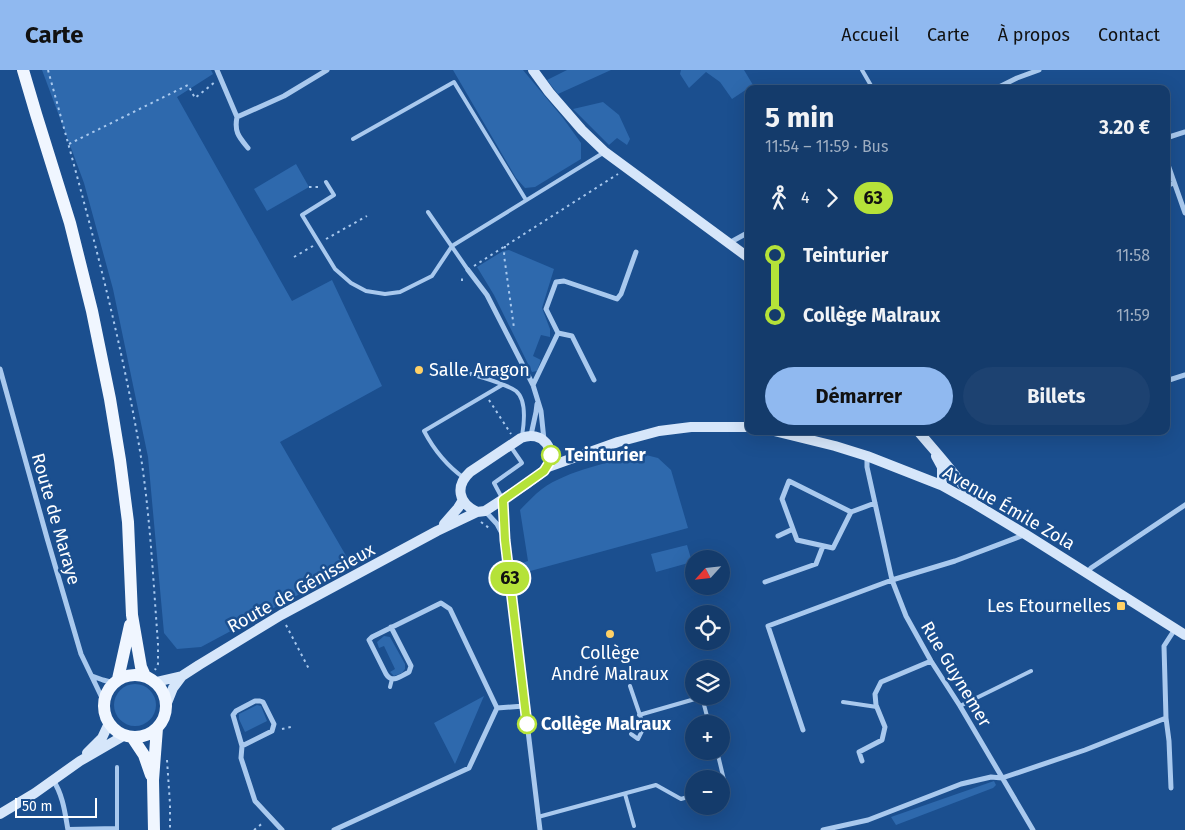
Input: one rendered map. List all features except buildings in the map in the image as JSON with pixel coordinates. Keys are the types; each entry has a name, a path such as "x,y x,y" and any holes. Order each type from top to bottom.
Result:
{"main road":[{"path":"23,70 70,223 92,311 110,399 128,522 132,615 144,676"},
{"path":"532,70 582,130 605,152 745,255"},
{"path":"480,514 463,500 461,484 464,478 470,472 526,437 536,436 556,454 570,459 592,450 659,431 691,427 745,428"},
{"name":"Avenue Émile Zola","path":"790,435 867,456 944,487 1025,534 1185,636"},
{"path":"921,435 967,490 975,504"},
{"path":"547,445 551,455 548,467"},
{"path":"931,447 942,467 942,483 944,487 953,479 952,471"},
{"name":"Route de Génissieux","path":"156,682 182,676 281,615 437,531 480,514 503,500 548,467 570,459"},
{"name":"Route de Génissieux","path":"437,531 452,516 463,500"},
{"path":"116,681 132,615"},
{"path":"131,674 144,676 156,682 161,688 165,695 166,712 163,721 150,734 141,737 128,736 116,730 109,722 104,709 104,702 109,688 116,681 131,674"},
{"name":"Route de Génissieux","path":"166,702 182,676"},
{"path":"80,761 102,738 109,722"},
{"path":"154,830 153,780 157,728"},
{"path":"0,814 80,761 128,736"},
{"path":"128,736 144,755 153,780"}],"street":[{"path":"217,70 237,117 235,126 238,136 248,148"},
{"path":"237,117 284,96 327,70"},
{"path":"1003,85 1039,70"},
{"path":"1170,137 1185,132"},
{"path":"1170,171 1185,213"},
{"path":"1170,184 1174,183"},
{"path":"729,243 745,234"},
{"path":"558,333 546,309 556,282 564,281 617,298 621,294 636,252"},
{"path":"468,270 487,296 533,385 541,411 547,445"},
{"path":"533,385 558,333"},
{"path":"558,333 572,336 594,380"},
{"name":"Route de Maraye","path":"0,369 46,538 81,654 104,702"},
{"path":"1170,380 1185,375"},
{"path":"526,437 536,412 537,401"},
{"name":"Rue Guynemer","path":"867,456 867,467 892,580 906,616 1033,830"},
{"path":"851,512 789,481 782,499 798,540 832,548 851,512 875,503"},
{"path":"503,500 505,540 540,830"},
{"path":"1087,573 1091,568 1185,505"},
{"path":"480,514 498,524 505,540"},
{"path":"778,536 793,529"},
{"path":"803,730 768,626 892,580 955,561 1025,534"},
{"path":"765,582 816,564 823,546"},
{"path":"391,627 411,666 409,672 396,679 388,678 369,640 372,636 441,603 445,605 450,610 497,708"},
{"path":"1171,788 1166,718 1164,646 1175,629"},
{"path":"862,761 859,752 882,740 885,727 877,707 875,694 881,682 931,661"},
{"path":"92,676 103,680 116,681"},
{"path":"242,746 272,730 274,724 260,700 236,711 233,715 242,746 241,758 255,801 282,830"},
{"path":"497,708 524,706"},
{"path":"334,830 469,768 497,708"},
{"path":"823,830 868,820 961,784 991,777 1002,778 1085,750 1166,718"},
{"path":"53,780 62,799 68,829"}],"lane":[{"path":"862,70 871,85"},
{"path":"353,139 454,82 526,200"},
{"path":"328,184 334,196 302,215 335,270 351,283 366,291 386,294 400,292 432,276 452,246 605,152"},
{"path":"428,212 468,270"},
{"path":"464,372 517,392 525,413 526,437"},
{"path":"464,478 448,465 431,445 424,431 502,385"},
{"path":"503,500 494,483 522,463 510,446"},
{"path":"960,706 1031,671"},
{"path":"390,687 392,679"},
{"path":"630,686 644,727 638,739 631,734"},
{"path":"639,715 702,697 707,715"},
{"path":"843,702 877,707"},
{"path":"1168,741 1175,742"},
{"path":"68,829 117,829 117,767"},
{"path":"538,817 656,785 680,799 685,798"},
{"path":"625,794 634,826"}],"path":[{"path":"68,144 188,85 195,98 220,78"},
{"path":"462,282 462,274 617,175 624,167"},
{"path":"309,187 328,184"},
{"path":"294,257 367,216"},
{"path":"505,246 504,255 514,326 513,345"},
{"path":"480,514 490,530"},
{"path":"285,623 310,671"},
{"path":"167,760 170,830"},
{"path":"254,830 269,816"}],"shaded area":[{"path":"42,70 211,70 213,74 177,97 292,301 332,280 382,386 280,442 352,566 201,647 177,649 164,633 148,457 113,289 84,183"},
{"path":"453,70 523,70 581,143 581,159 535,187 525,188 516,178"},
{"path":"567,70 611,70 558,94 547,80"},
{"path":"681,70 744,70 753,85 745,85 745,90 732,99 720,82 706,72 689,88 680,74"},
{"path":"603,102 619,115 630,139 627,145 617,138 609,145 573,109"},
{"path":"296,164 309,187 267,211 254,189"},
{"path":"509,250 554,269 542,308 550,329 550,337 541,335 533,356 541,360 537,371 532,372 494,295 477,267 503,251"},
{"path":"642,454 658,458 671,470 688,528 523,573 522,563 528,561 520,510 531,499 552,482 564,477 590,467"},
{"path":"687,545 688,550 685,550 685,564 656,572 651,554"},
{"path":"384,636 390,637 405,664 405,669 402,673 394,676 390,672 395,669 384,646 379,648 377,642"},
{"path":"139,684 147,687 153,693 156,705 153,717 147,723 131,726 123,723 117,717 114,701 117,693 123,687"},
{"path":"484,696 455,764 434,723"},
{"path":"257,705 261,706 267,721 245,732 239,719 239,714"},
{"path":"994,781 996,785 993,788 896,825 891,817"}],"bus line":[{"name":"63","path":"527,724 505,540 503,500 544,471 548,467 551,455"}],"place":[{"name":"Salle Aragon","path":"419,370"},
{"name":"Teinturier","path":"551,455"},
{"name":"Les Etournelles","path":"1121,606"},
{"name":"Collège André Malraux","path":"610,634"},
{"name":"Collège Malraux","path":"527,724"}]}
